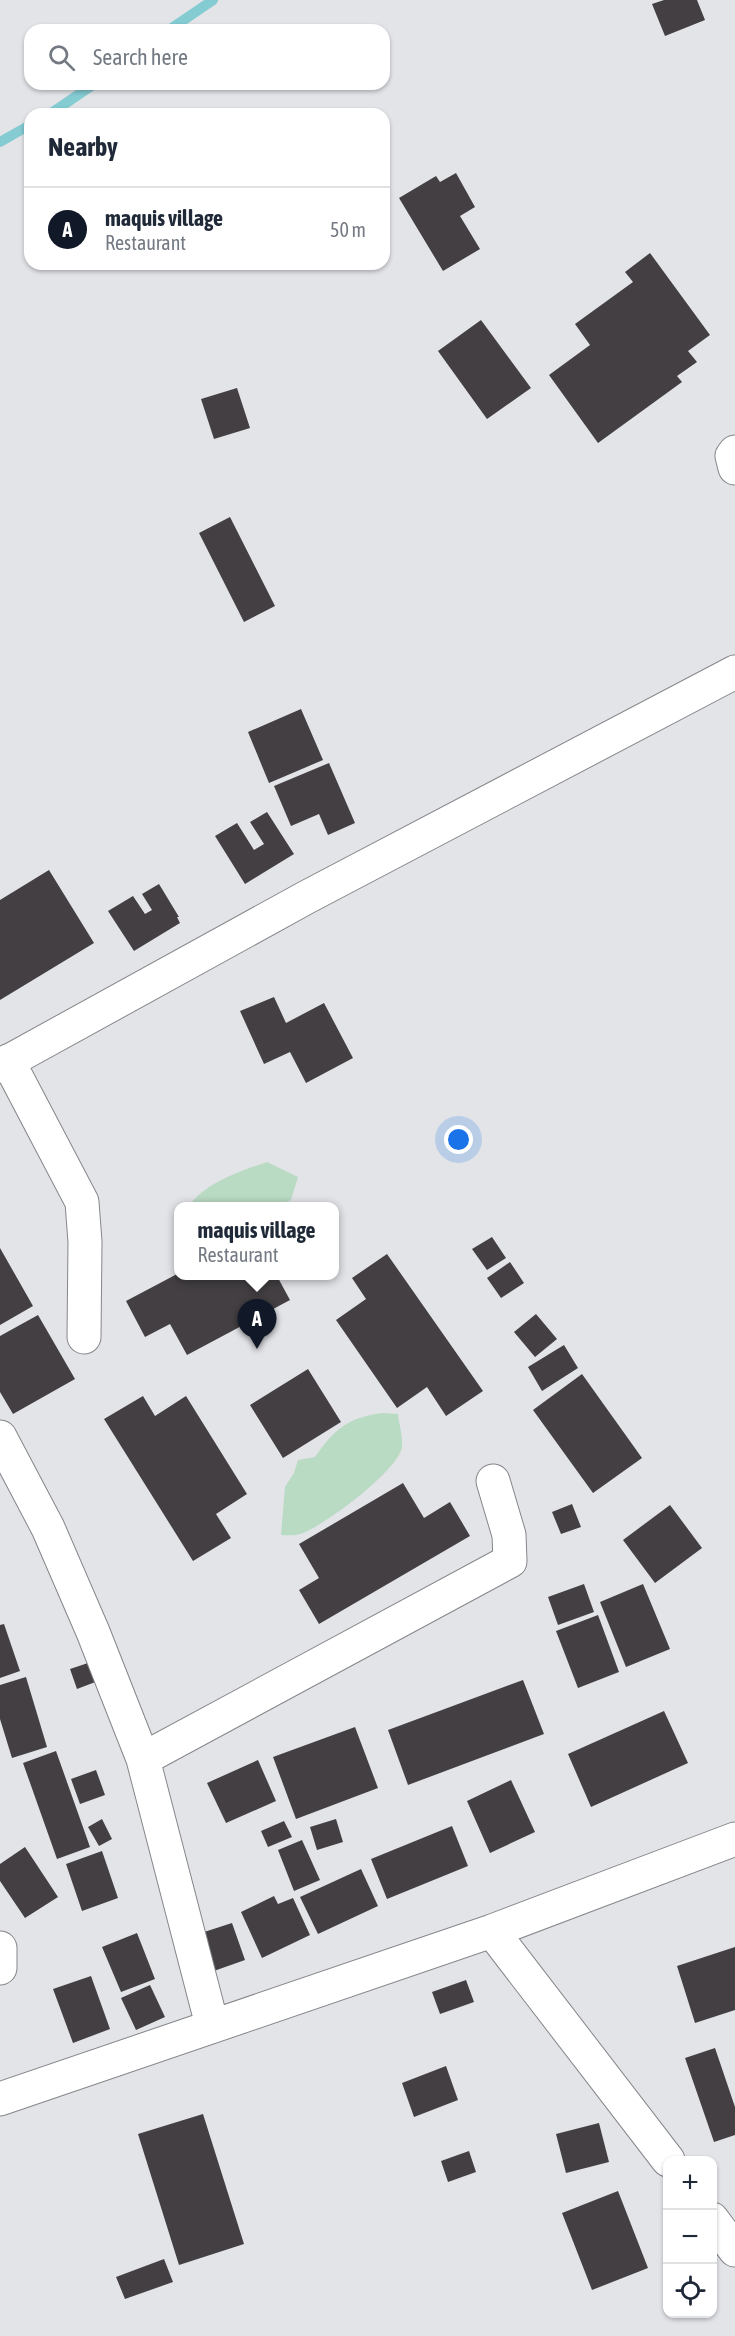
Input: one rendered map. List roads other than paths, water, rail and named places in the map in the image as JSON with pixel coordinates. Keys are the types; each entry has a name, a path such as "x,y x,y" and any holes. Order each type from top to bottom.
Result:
{"street":[{"path":"735,452 732,456 735,468"},
{"path":"84,1337 85,1242 82,1202 4,1064 307,897 735,672"},
{"path":"0,1437 52,1539 93,1632 142,1759 212,2025"},
{"path":"142,1759 510,1561 509,1535 493,1481"},
{"path":"0,2099 492,1930 735,1839"},
{"path":"492,1930 665,2156"},
{"path":"0,1948 0,1968"},
{"path":"717,2226 735,2250"}],"waterway":[{"path":"178,24 213,0"},
{"path":"59,108 85,90"},
{"path":"0,142 24,128"}],"place":[{"name":"maquis village","path":"257,1349"}]}
